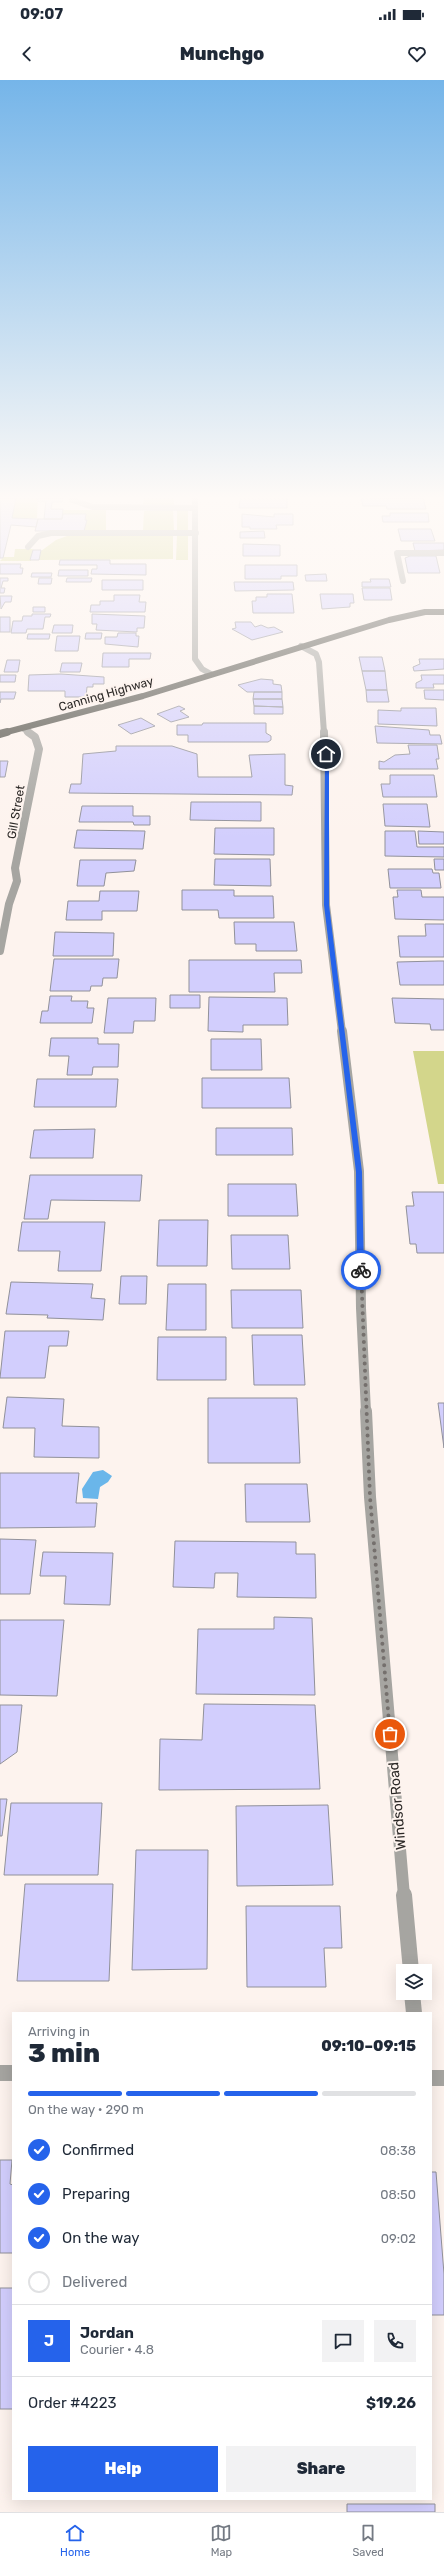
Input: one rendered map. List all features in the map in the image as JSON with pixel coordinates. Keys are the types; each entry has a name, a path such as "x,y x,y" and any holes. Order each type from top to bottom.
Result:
{"highway":[{"name":"Canning Highway","path":"0,734 24,729 136,698 389,620 425,612 444,612"}],"street":[{"path":"195,611 195,659 202,669 211,674"},
{"name":"Windsor Road","path":"301,646 316,654 319,662 326,754 326,905 359,1172 361,1308 370,1497 410,1964"},
{"name":"Gill Street","path":"0,951 9,904 17,881 15,868 20,852 39,749 35,737 24,729"},
{"path":"413,2000 414,2012"},
{"path":"0,2073 12,2073"},
{"path":"432,2078 444,2078"}],"green space":[{"path":"413,1051 444,1051 444,1184 438,1184"}],"water":[{"path":"103,1470 112,1476 108,1482 100,1487 98,1499 83,1498 82,1489 93,1472"}],"building":[{"path":"90,611 145,611 145,612"},
{"path":"253,611 294,611 294,613 253,613"},
{"path":"32,614 51,614 50,617 45,617 43,629 27,629 26,633 11,633 13,621 22,621 23,616 32,616"},
{"path":"92,614 145,616 144,628 137,628 137,632 96,630 97,624 92,624"},
{"path":"0,617 10,617 10,632 0,632"},
{"path":"235,622 251,622 255,627 261,625 268,628 274,627 283,632 252,640 232,629 236,628"},
{"path":"54,625 73,625 72,633 52,633"},
{"path":"86,633 102,633 101,639 85,639"},
{"path":"118,633 136,633 136,636 139,636 138,647 105,644 105,637 117,637"},
{"path":"28,634 50,634 49,639 27,639"},
{"path":"57,636 80,636 78,651 55,651"},
{"path":"103,653 151,653 150,659 129,659 129,667 102,667"},
{"path":"359,657 382,657 385,671 362,671"},
{"path":"419,659 444,659 444,669 414,671 413,667 420,664"},
{"path":"7,660 20,660 18,672 4,672"},
{"path":"62,663 82,663 80,672 60,672"},
{"path":"362,671 385,671 387,690 366,690"},
{"path":"61,674 104,677 104,684 93,684 93,687 87,687 86,697 65,697 65,691 28,691 29,675"},
{"path":"0,675 16,675 15,682 0,682"},
{"path":"421,675 444,675 444,684 433,684 434,688 416,688 416,683 422,680"},
{"path":"261,679 273,680 273,684 281,685 282,692 247,692 238,685"},
{"path":"366,690 387,690 389,702 367,702"},
{"path":"424,690 444,690 444,700 425,699"},
{"path":"0,692 16,692 14,699 1,699 0,703"},
{"path":"254,692 282,692 282,699 253,699"},
{"path":"253,699 282,699 283,707 254,706"},
{"path":"179,706 185,709 180,711 189,717 171,722 157,714"},
{"path":"254,706 283,707 283,714 254,714"},
{"path":"401,708 436,708 437,726 378,724 378,710 401,711"},
{"path":"141,718 155,726 131,734 118,725"},
{"path":"203,723 266,723 266,733 271,736 271,740 268,742 188,742 188,735 177,735 177,725 202,725"},
{"path":"375,726 429,730 430,735 440,735 442,744 377,743"},
{"path":"408,745 437,745 439,759 436,759 438,769 379,769 379,761 384,762 395,755 410,754"},
{"path":"116,746 172,746 197,754 198,777 252,777 249,755 285,754 285,785 293,786 292,795 69,793 71,784 81,784 83,754 116,751"},
{"path":"0,761 8,761 5,777 0,777"},
{"path":"390,775 434,775 437,797 383,797 381,784 390,784"},
{"path":"191,802 261,802 261,821 190,820"},
{"path":"383,804 427,804 430,827 385,826"},
{"path":"82,806 133,806 133,816 150,816 150,825 134,825 133,822 79,822"},
{"path":"215,828 274,828 274,855 214,854"},
{"path":"77,830 145,831 143,849 74,848"},
{"path":"385,831 415,831 417,847 444,847 444,857 385,856"},
{"path":"418,831 444,832 444,844 419,844"},
{"path":"215,859 270,859 271,886 214,885"},
{"path":"434,859 444,859 444,870 435,870"},
{"path":"80,860 136,860 134,871 106,873 104,886 77,886"},
{"path":"388,869 432,869 433,873 439,873 441,888 390,888"},
{"path":"182,890 234,890 234,896 273,896 274,918 219,918 218,910 182,910"},
{"path":"397,890 421,890 422,897 444,897 444,920 395,919 393,897 398,897"},
{"path":"100,891 139,891 137,911 102,911 102,920 66,920 68,901 99,901"},
{"path":"234,922 294,922 297,951 256,951 256,944 235,944"},
{"path":"425,924 444,924 444,957 400,957 398,936 426,936"},
{"path":"55,932 114,933 113,956 53,956"},
{"path":"54,959 119,959 117,978 103,978 102,986 91,986 90,991 50,991"},
{"path":"189,960 301,960 302,973 274,973 275,992 189,992"},
{"path":"444,961 444,985 400,985 397,962"},
{"path":"170,995 200,995 200,1008 170,1008"},
{"path":"50,996 72,996 71,1001 88,1001 87,1008 94,1008 92,1023 40,1023 42,1011 48,1011"},
{"path":"209,997 287,998 288,1025 243,1025 243,1032 208,1031"},
{"path":"108,998 156,998 155,1021 134,1021 133,1033 104,1033"},
{"path":"392,998 444,999 444,1030 431,1030 430,1024 395,1023"},
{"path":"51,1038 98,1038 98,1044 119,1044 118,1067 93,1067 92,1075 67,1075 69,1056 49,1056"},
{"path":"211,1039 261,1039 262,1070 211,1070"},
{"path":"202,1078 289,1078 291,1108 202,1108"},
{"path":"37,1079 118,1079 116,1107 34,1107"},
{"path":"216,1128 292,1128 293,1155 216,1155"},
{"path":"95,1129 93,1158 30,1158 34,1130"},
{"path":"30,1175 142,1175 140,1201 51,1200 48,1219 24,1219"},
{"path":"228,1184 296,1184 298,1216 228,1216"},
{"path":"412,1192 444,1192 444,1253 417,1253 416,1244 410,1244 406,1206 414,1206"},
{"path":"159,1220 208,1220 207,1266 157,1266"},
{"path":"22,1222 105,1222 101,1271 58,1271 60,1251 18,1251"},
{"path":"231,1235 288,1235 290,1269 232,1269"},
{"path":"121,1276 147,1276 146,1304 119,1304"},
{"path":"11,1282 93,1284 91,1298 105,1299 103,1320 47,1318 48,1315 6,1314"},
{"path":"168,1284 206,1284 206,1330 166,1330"},
{"path":"231,1290 301,1290 303,1328 232,1328"},
{"path":"5,1331 69,1331 67,1346 49,1346 45,1378 0,1378"},
{"path":"252,1335 302,1335 305,1385 254,1385"},
{"path":"158,1337 226,1337 226,1380 157,1380"},
{"path":"7,1397 64,1399 62,1426 99,1427 99,1458 34,1457 35,1428 3,1428"},
{"path":"208,1398 297,1398 300,1463 208,1463"},
{"path":"438,1403 444,1403 444,1448"},
{"path":"0,1473 79,1473 76,1503 97,1503 95,1527 0,1528"},
{"path":"245,1484 307,1484 310,1522 246,1522"},
{"path":"0,1539 36,1540 30,1594 0,1594"},
{"path":"175,1541 296,1542 296,1554 315,1554 316,1598 237,1597 238,1573 215,1573 214,1588 173,1587"},
{"path":"43,1552 113,1553 110,1605 64,1604 66,1576 40,1576"},
{"path":"274,1617 312,1618 315,1695 196,1694 198,1629 274,1629"},
{"path":"0,1620 64,1620 57,1696 0,1695"},
{"path":"204,1704 315,1705 320,1789 159,1790 160,1739 202,1740"},
{"path":"0,1705 22,1705 17,1752 0,1764"},
{"path":"0,1799 7,1799 2,1836 0,1836"},
{"path":"11,1803 102,1803 98,1875 4,1875"},
{"path":"328,1805 333,1885 237,1886 236,1806"},
{"path":"136,1850 208,1850 207,1969 132,1970"},
{"path":"25,1884 113,1884 109,1981 17,1981"},
{"path":"246,1906 340,1906 342,1948 324,1948 326,1987 247,1987"},
{"path":"0,2160 12,2160 10,2184 12,2185 12,2253 0,2253"},
{"path":"432,2172 436,2172 444,2274 444,2315 432,2315"},
{"path":"0,2288 12,2288 12,2409 0,2409"},
{"path":"347,2504 435,2504 435,2512 347,2512"}],"way so far":[{"path":"361,1270 361,1308 370,1497 390,1734"}],"route":[{"path":"326,754 326,905 359,1172 361,1270"}]}
